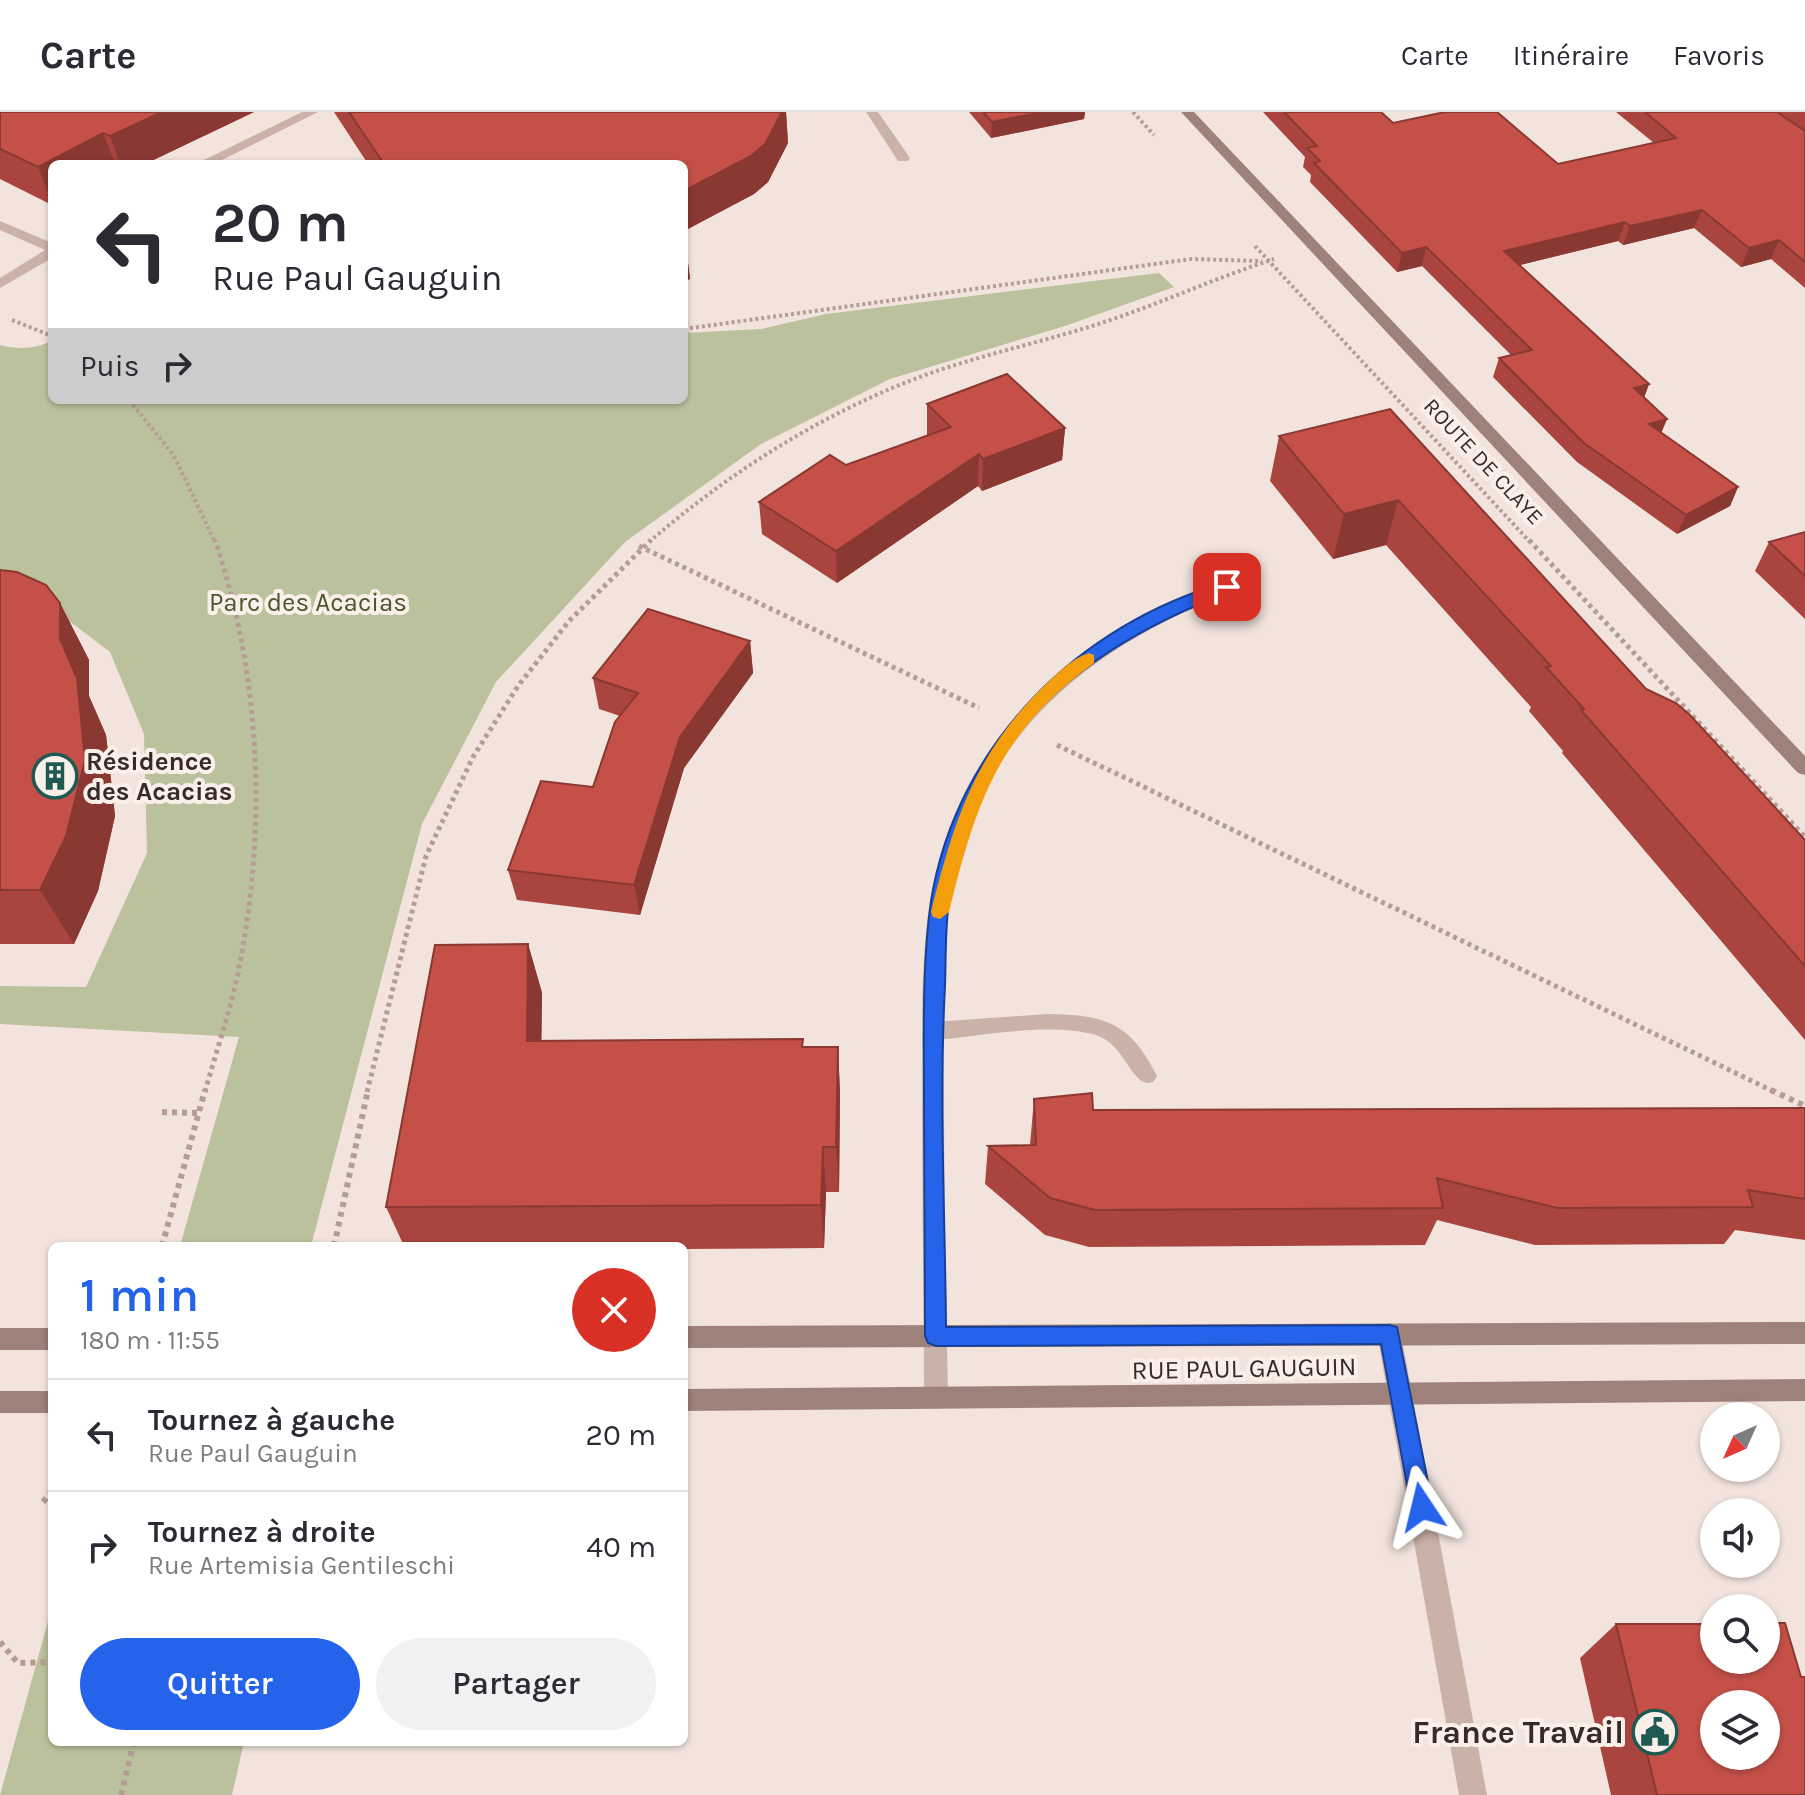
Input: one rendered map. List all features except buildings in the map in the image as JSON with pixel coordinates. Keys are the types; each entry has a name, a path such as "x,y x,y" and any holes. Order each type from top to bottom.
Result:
{"street":[{"path":"211,160 312,112"},
{"path":"872,112 903,158"},
{"name":"ROUTE DE CLAYE","path":"1187,112 1805,768"},
{"path":"0,225 48,248"},
{"path":"0,284 48,253"},
{"path":"0,265 17,273"},
{"path":"936,1398 933,1031 940,900 959,836 980,782 1015,725 1062,678 1117,638 1175,606 1227,587"},
{"path":"933,1031 1074,1023 1107,1030 1133,1050 1146,1076"},
{"name":"RUE PAUL GAUGUIN","path":"688,1337 1805,1333"},
{"path":"1389,1334 1403,1394 1473,1795"},
{"path":"0,1339 48,1339"},
{"name":"RUE PAUL GAUGUIN","path":"688,1400 1805,1390"},
{"path":"0,1402 48,1402"}],"path":[{"path":"1133,112 1164,146"},
{"name":"ROUTE DE CLAYE","path":"1247,237 1805,837"},
{"path":"335,1242 399,956 432,836 499,709 568,619 639,546 723,481 811,428 907,382 1001,350 1092,326 1315,246"},
{"path":"688,328 1191,259 1267,261"},
{"path":"0,315 48,334"},
{"path":"132,404 167,448 198,501 222,556 240,623 250,683 255,856 239,967 163,1242"},
{"path":"639,546 1805,1106"},
{"path":"162,1112 199,1113"},
{"path":"43,1502 48,1496"},
{"path":"0,1642 18,1663 48,1662"},
{"path":"121,1795 133,1746"}],"green space":[{"name":"Parc des Acacias","path":"1159,273 1174,287 1065,326 890,379 761,444 625,542 496,682 422,824 312,1242 181,1242 239,1037 0,1024 0,986 86,987 147,853 144,734 110,652 27,589 0,583 0,345 27,348 48,343 48,404 688,404 688,333 761,329 826,314"},
{"path":"48,1621 48,1746 243,1746 232,1795 0,1795"}],"slow traffic":[{"path":"940,912 940,900 959,836 980,782 1015,725 1062,678 1089,659"}],"place":[{"name":"Résidence des Acacias","path":"55,776"},
{"name":"France Travail","path":"1655,1732"}],"route":[{"path":"1227,587 1175,606 1117,638 1062,678 1015,725 980,782 959,836 940,900 933,1031 932,1259 936,1336 1389,1334 1403,1394 1422,1507"}]}
